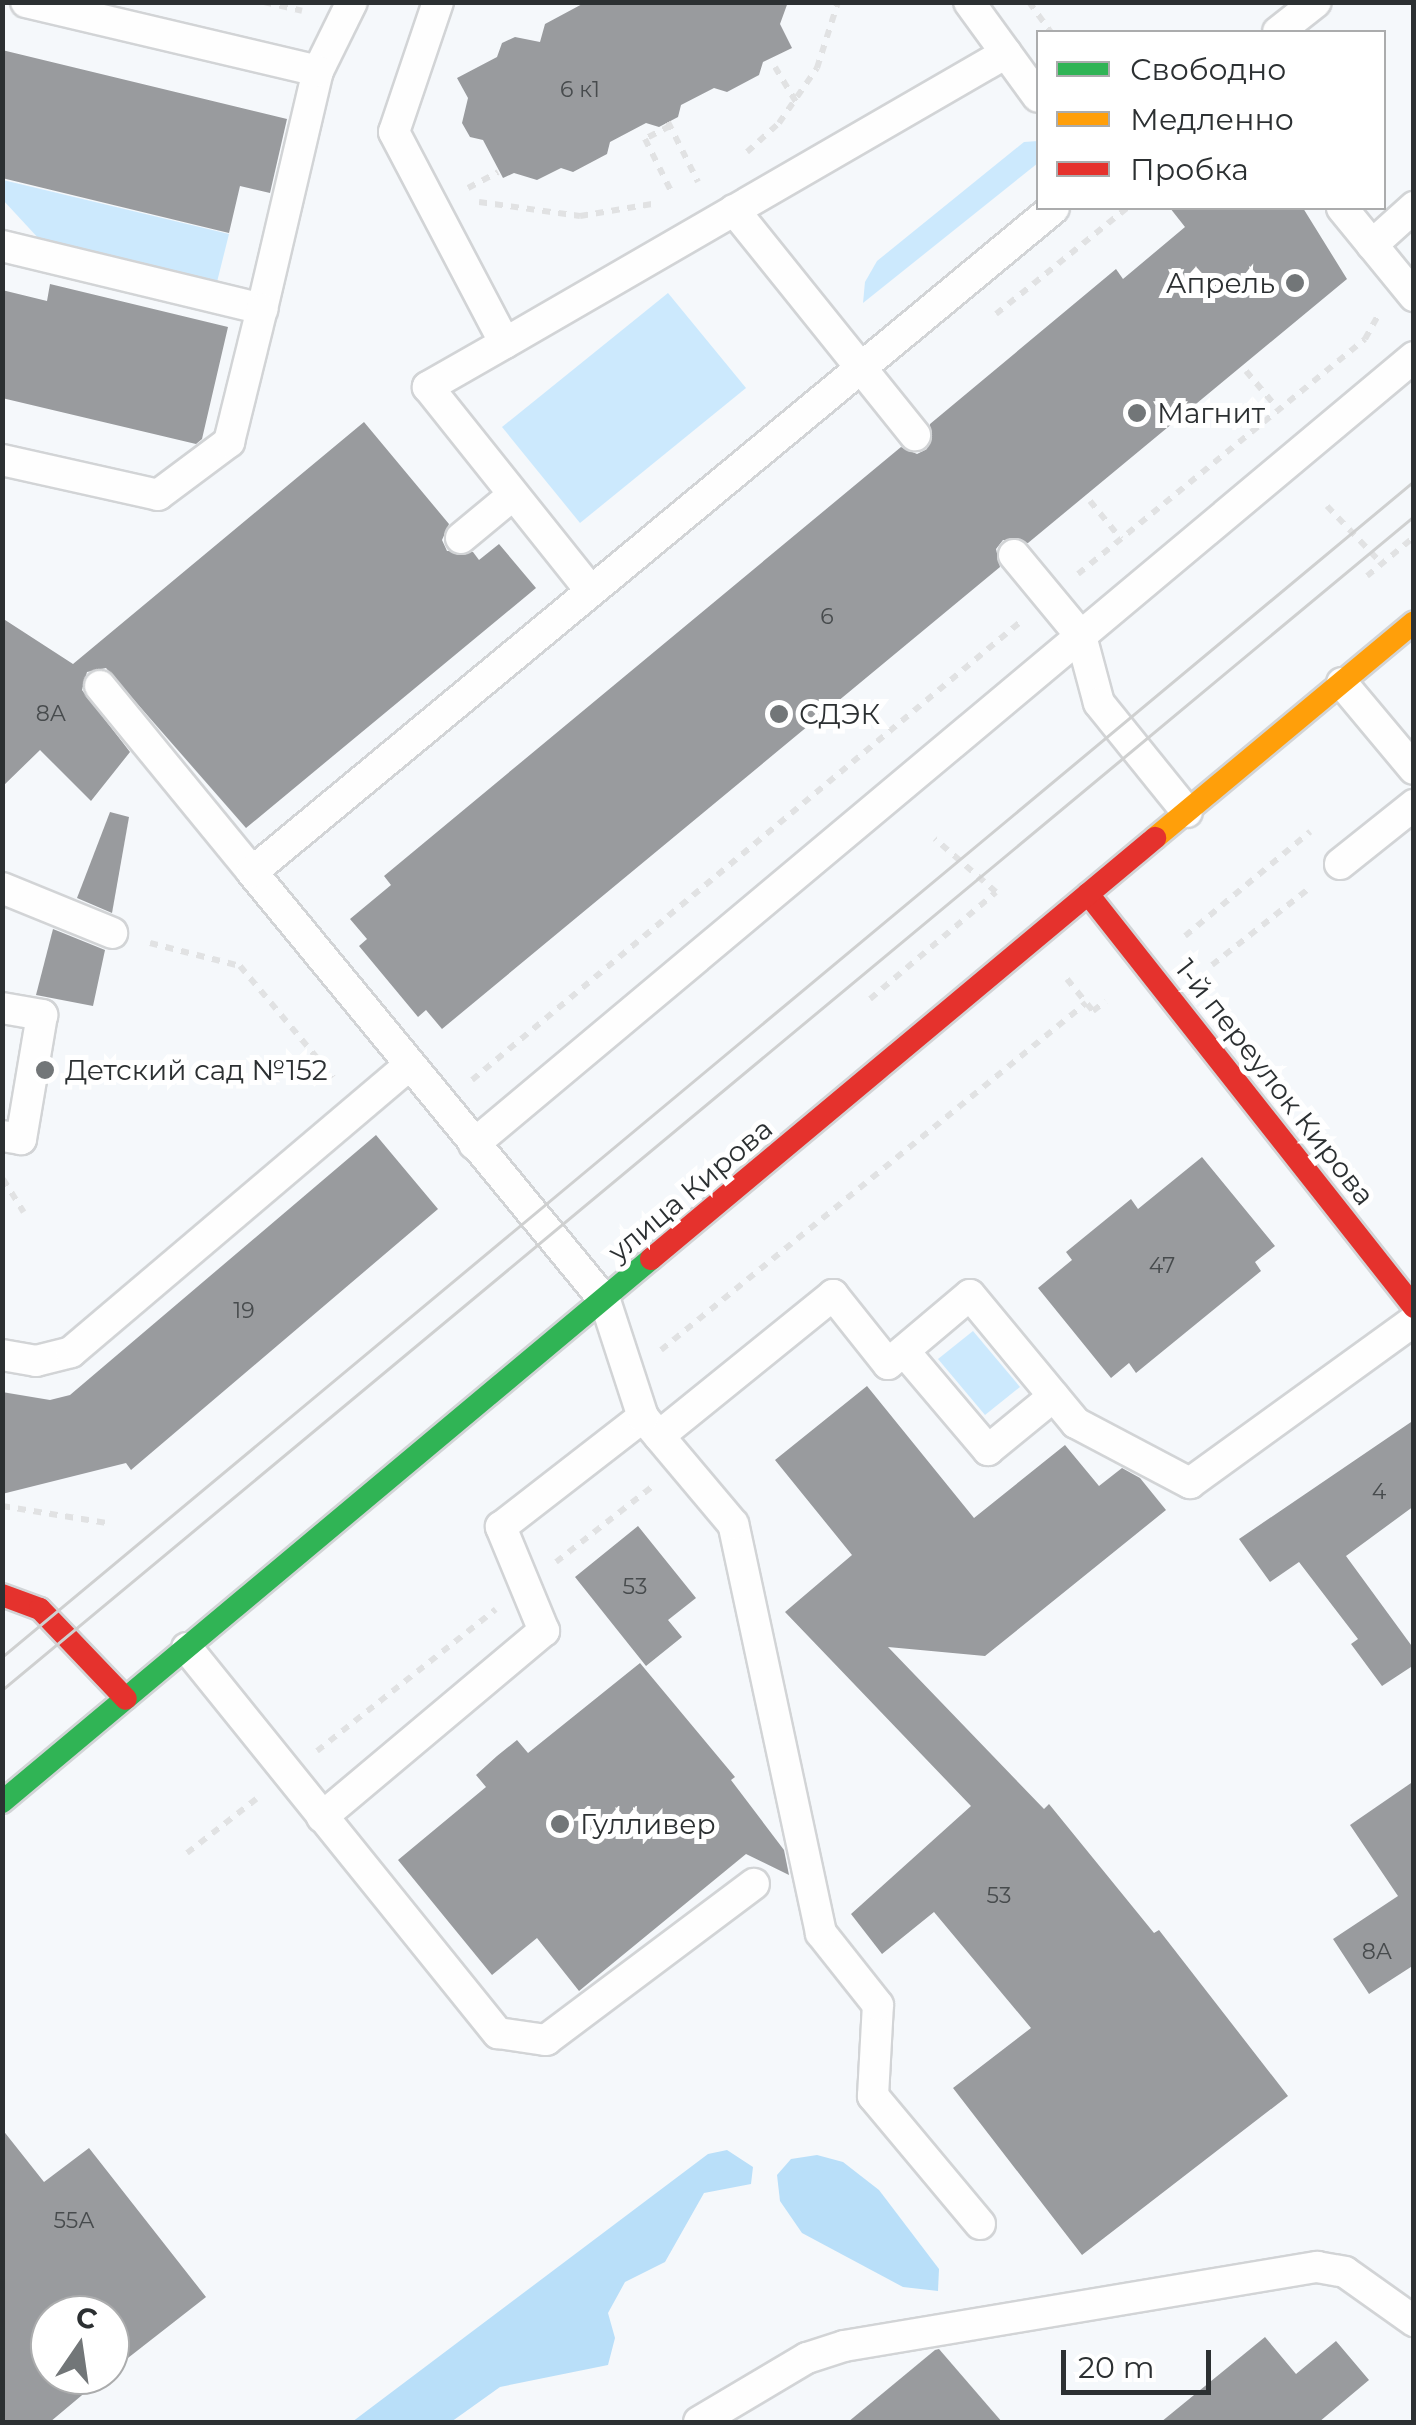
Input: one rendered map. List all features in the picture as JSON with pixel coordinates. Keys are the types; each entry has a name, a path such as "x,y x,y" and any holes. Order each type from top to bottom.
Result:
{"main road":[{"name":"улица Кирова","path":"2,1802 1414,622"},
{"name":"1-й переулок Кирова","path":"1088,894 1414,1307"},
{"path":"2,1595 40,1609 126,1699"}],"lane":[{"path":"26,2 318,71"},
{"path":"2,460 158,495 228,442 318,71 352,2"},
{"path":"438,2 394,132 504,343"},
{"path":"970,2 1036,94"},
{"path":"1281,30 1316,2"},
{"path":"589,589 428,387 1006,53"},
{"path":"1372,245 1414,207"},
{"path":"734,210 915,435"},
{"path":"252,872 589,589 1052,210"},
{"path":"1344,210 1414,296"},
{"path":"2,246 262,308"},
{"path":"474,1144 1414,357"},
{"path":"461,538 513,494"},
{"path":"1014,555 1082,636 1098,702 1188,812"},
{"path":"1342,683 1414,769"},
{"path":"100,686 605,1301 629,1376 651,1427 733,1524 821,1933 878,2005 874,2096 980,2224"},
{"path":"1340,864 1414,805"},
{"path":"2,888 112,933"},
{"path":"2,1008 42,1015 21,1139 2,1136"},
{"path":"2,1354 36,1361 71,1352 410,1065"},
{"path":"322,1817 544,1631 523,1588 502,1527 651,1427 833,1295 888,1364 970,1295 1076,1423 1190,1483 1414,1321"},
{"path":"904,1351 988,1450 1054,1396"},
{"path":"187,1648 498,2033 546,2040 754,1884"},
{"path":"700,2422 807,2358 844,2346 1317,2268 1345,2272 1414,2321"}],"path":[{"path":"264,2 315,14"},
{"path":"732,162 796,102 833,32 838,2"},
{"path":"1029,2 1050,30"},
{"path":"775,68 796,102"},
{"path":"674,195 646,138 669,124 698,182"},
{"path":"498,172 462,191 493,208 580,216 653,205 715,172"},
{"path":"992,317 1124,210"},
{"path":"462,1084 478,1078 1050,597 1365,339 1379,313"},
{"path":"1246,371 1279,410"},
{"path":"1090,501 1121,539"},
{"path":"1327,506 1382,564"},
{"path":"1367,576 1414,537"},
{"path":"1060,971 1093,1011 1315,828"},
{"path":"870,999 996,892 935,838"},
{"path":"1170,998 1340,864"},
{"path":"112,933 240,966 360,1108"},
{"path":"629,1376 1086,1002"},
{"path":"2,1178 24,1212"},
{"path":"188,1854 681,1464"},
{"path":"2,1506 107,1524"}],"shaded area":[{"path":"1036,141 1036,165 863,303 865,282 877,261 1024,142"},
{"path":"3,180 229,234 217,282 40,240 3,200"},
{"path":"668,293 746,388 580,523 502,427"},
{"path":"973,1331 1020,1387 985,1415 938,1359"},
{"path":"727,2150 753,2167 751,2184 704,2193 665,2262 625,2282 608,2313 615,2338 608,2365 500,2387 451,2422 352,2422 708,2154"},
{"path":"817,2155 843,2162 879,2190 939,2269 938,2291 903,2287 802,2233 780,2201 777,2175 791,2159"}],"building":[{"path":"586,2 788,2 780,24 792,48 763,62 759,75 727,92 714,88 681,105 678,117 659,127 646,123 610,142 607,154 573,172 561,168 537,180 514,173 503,178 483,140 470,137 462,123 468,98 457,78 497,57 502,43 515,37 540,42 545,24"},
{"path":"2,50 287,119 270,193 240,186 229,233 2,178"},
{"path":"1172,210 1304,210 1347,279 1028,543 1003,540 996,549 1000,567 442,1029 426,1010 418,1017 359,946 367,939 350,919 391,885 384,876 901,447 917,454 927,449 930,424 1116,269 1123,279 1185,227"},
{"path":"50,284 228,327 202,439 196,444 2,398 2,290 47,301"},
{"path":"364,422 449,524 442,540 447,551 473,552 479,560 499,544 536,588 246,828 106,668 87,672 82,690 130,752 91,801 40,750 2,787 2,618 73,664"},
{"path":"110,812 129,817 112,913 77,898"},
{"path":"53,929 105,950 93,1006 36,995"},
{"path":"376,1135 438,1209 131,1470 126,1463 2,1494 2,1392 50,1400 70,1395"},
{"path":"1202,1157 1275,1246 1255,1262 1261,1271 1136,1373 1129,1363 1111,1378 1038,1288 1072,1260 1066,1252 1131,1199 1138,1209"},
{"path":"867,1386 974,1518 1065,1445 1099,1486 1122,1468 1140,1478 1166,1510 985,1656 888,1647 1044,1809 1049,1804 1154,1933 1159,1930 1288,2096 1082,2255 953,2088 1031,2028 934,1912 882,1954 851,1914 971,1806 785,1612 852,1555 775,1460"},
{"path":"1414,1420 1414,1506 1346,1556 1414,1649 1414,1665 1382,1686 1351,1644 1358,1639 1299,1562 1270,1582 1239,1539"},
{"path":"638,1526 696,1598 668,1620 682,1637 646,1666 575,1577"},
{"name":"Гулливер","path":"640,1663 735,1777 731,1780 784,1850 789,1875 746,1854 579,1991 537,1938 492,1975 398,1860 486,1787 476,1775 497,1756 517,1740 528,1753"},
{"path":"1414,1781 1414,1965 1369,1994 1333,1939 1398,1896 1350,1825"},
{"path":"2,2129 44,2182 89,2148 206,2297 130,2356 130,2295 30,2295 30,2395 82,2395 50,2422 2,2422"},
{"path":"1265,2337 1296,2374 1336,2341 1369,2380 1319,2422 1161,2422"},
{"path":"939,2349 1002,2422 848,2422 935,2350"}],"tram line":[{"path":"2,1657 1414,481"},
{"path":"2,1690 1414,516"}],"traffic: fast":[{"path":"2,1802 651,1259"}],"traffic: slow":[{"path":"1155,838 1414,622"}],"traffic: jam":[{"path":"651,1259 1155,838"},
{"path":"1088,894 1414,1307"},
{"path":"2,1595 40,1609 126,1699"}],"place":[{"name":"Апрель","path":"1295,283"},
{"name":"Магнит","path":"1137,413"},
{"name":"СДЭК","path":"779,714"},
{"name":"Детский сад №152","path":"45,1070"},
{"name":"Гулливер","path":"560,1824"}]}
